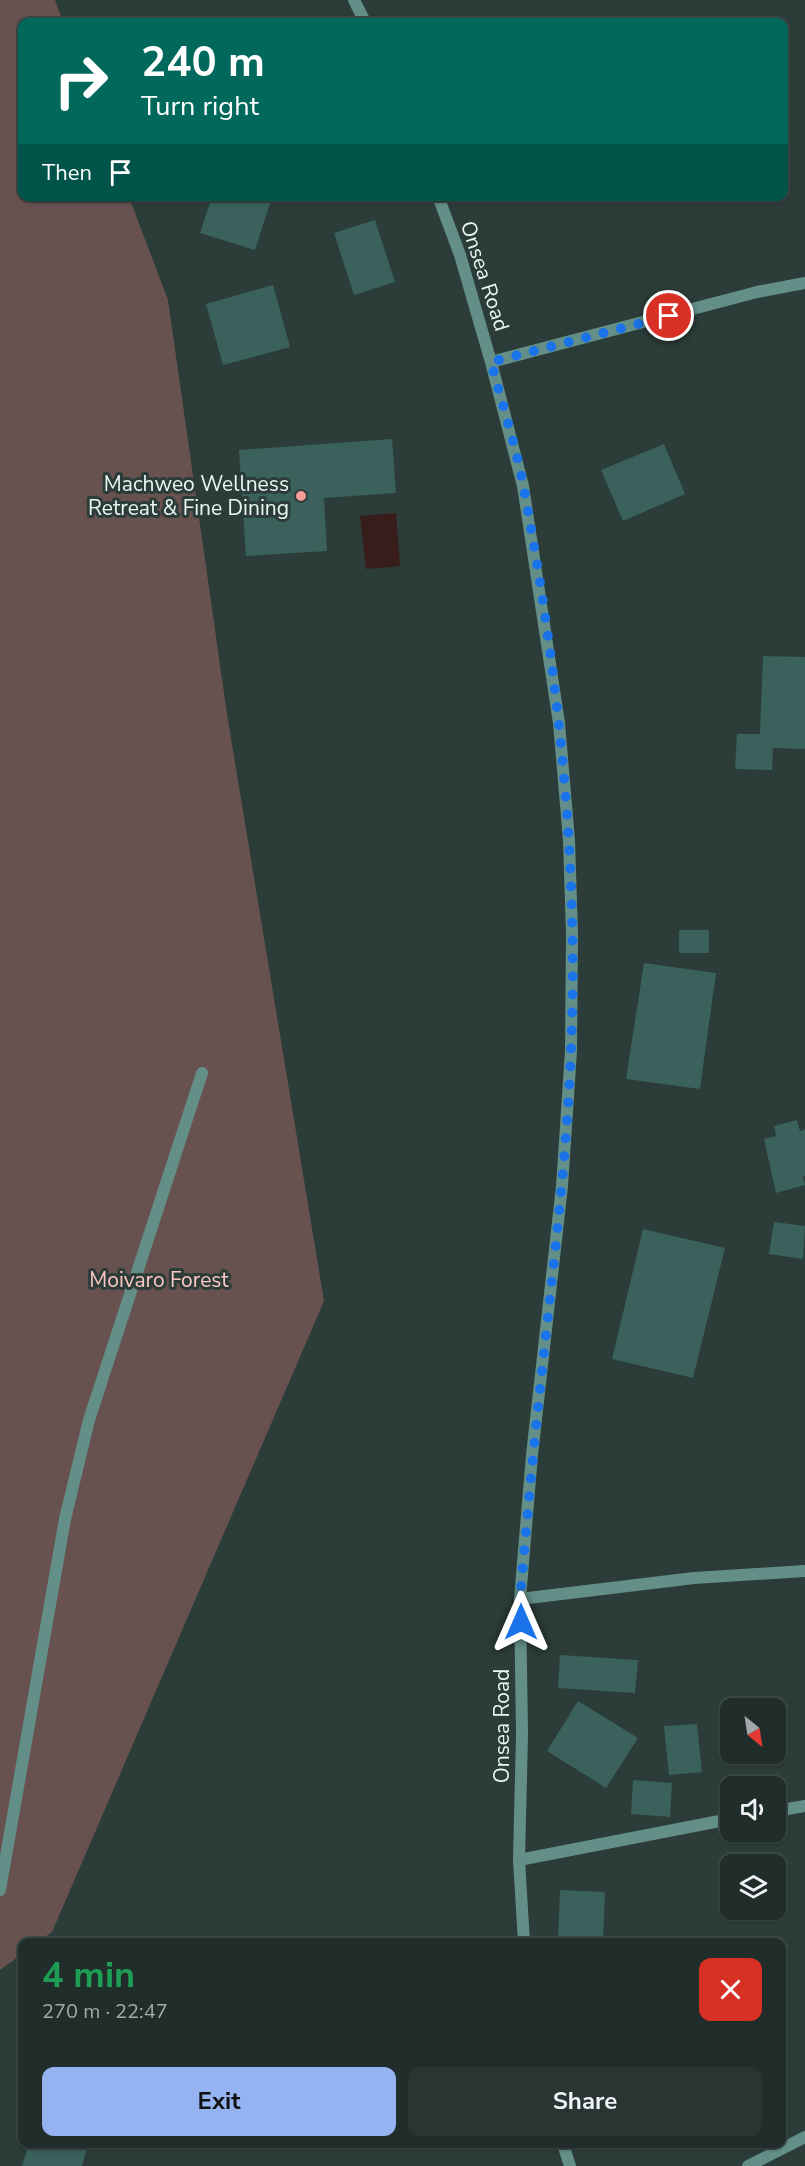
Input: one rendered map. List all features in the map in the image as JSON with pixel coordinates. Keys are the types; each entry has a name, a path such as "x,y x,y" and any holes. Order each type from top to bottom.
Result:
{"street":[{"path":"354,0 362,18"},
{"name":"Onsea Road","path":"440,201 460,255 523,486 560,723 569,840 572,934 571,1050 562,1186 532,1455 520,1599 522,1735 519,1860 524,1938"},
{"path":"491,362 757,292 805,283"},
{"path":"0,1890 65,1519 89,1420 202,1073"},
{"path":"520,1599 694,1578 805,1571"},
{"path":"786,1809 805,1806"},
{"path":"519,1860 720,1821"},
{"path":"786,2147 805,2138"},
{"path":"564,2148 570,2166"},
{"path":"748,2166 785,2148"}],"green space":[{"name":"Moivaro Forest","path":"0,0 55,0 62,18 18,18 18,201 131,201 168,300 227,714 324,1301 52,1932 44,1938 18,1938 18,1957 0,1970"}],"shaded area":[{"path":"396,513 400,566 366,569 360,516"}],"building":[{"path":"210,201 271,201 255,250 200,233"},
{"path":"375,220 395,282 354,295 334,233"},
{"path":"273,285 290,347 223,365 206,304"},
{"name":"Machweo Wellness Retreat & Fine Dining","path":"392,439 396,493 324,498 327,551 246,556 239,450"},
{"path":"664,444 685,494 623,521 601,470"},
{"path":"763,656 805,657 805,749 773,748 772,770 735,769 737,734 760,734"},
{"path":"679,930 709,930 709,953 679,953"},
{"path":"644,963 716,973 700,1089 626,1079"},
{"path":"797,1120 800,1131 805,1129 805,1176 803,1176 805,1185 776,1193 764,1139 776,1136 774,1126"},
{"path":"774,1222 805,1226 803,1259 769,1254"},
{"path":"643,1229 725,1248 693,1378 612,1359"},
{"path":"560,1655 638,1660 635,1693 558,1688"},
{"path":"578,1701 638,1738 606,1788 547,1751"},
{"path":"697,1724 702,1772 669,1775 664,1726"},
{"path":"633,1780 672,1783 670,1817 631,1814"},
{"path":"560,1890 605,1892 603,1938 558,1938"},
{"path":"28,2148 87,2148 82,2166 22,2166"}],"place":[{"name":"Machweo Wellness Retreat & Fine Dining","path":"301,496"}],"route":[{"path":"521,1622 520,1599 532,1455 562,1186 571,1050 572,934 569,840 560,723 523,486 491,362 669,316"}]}
